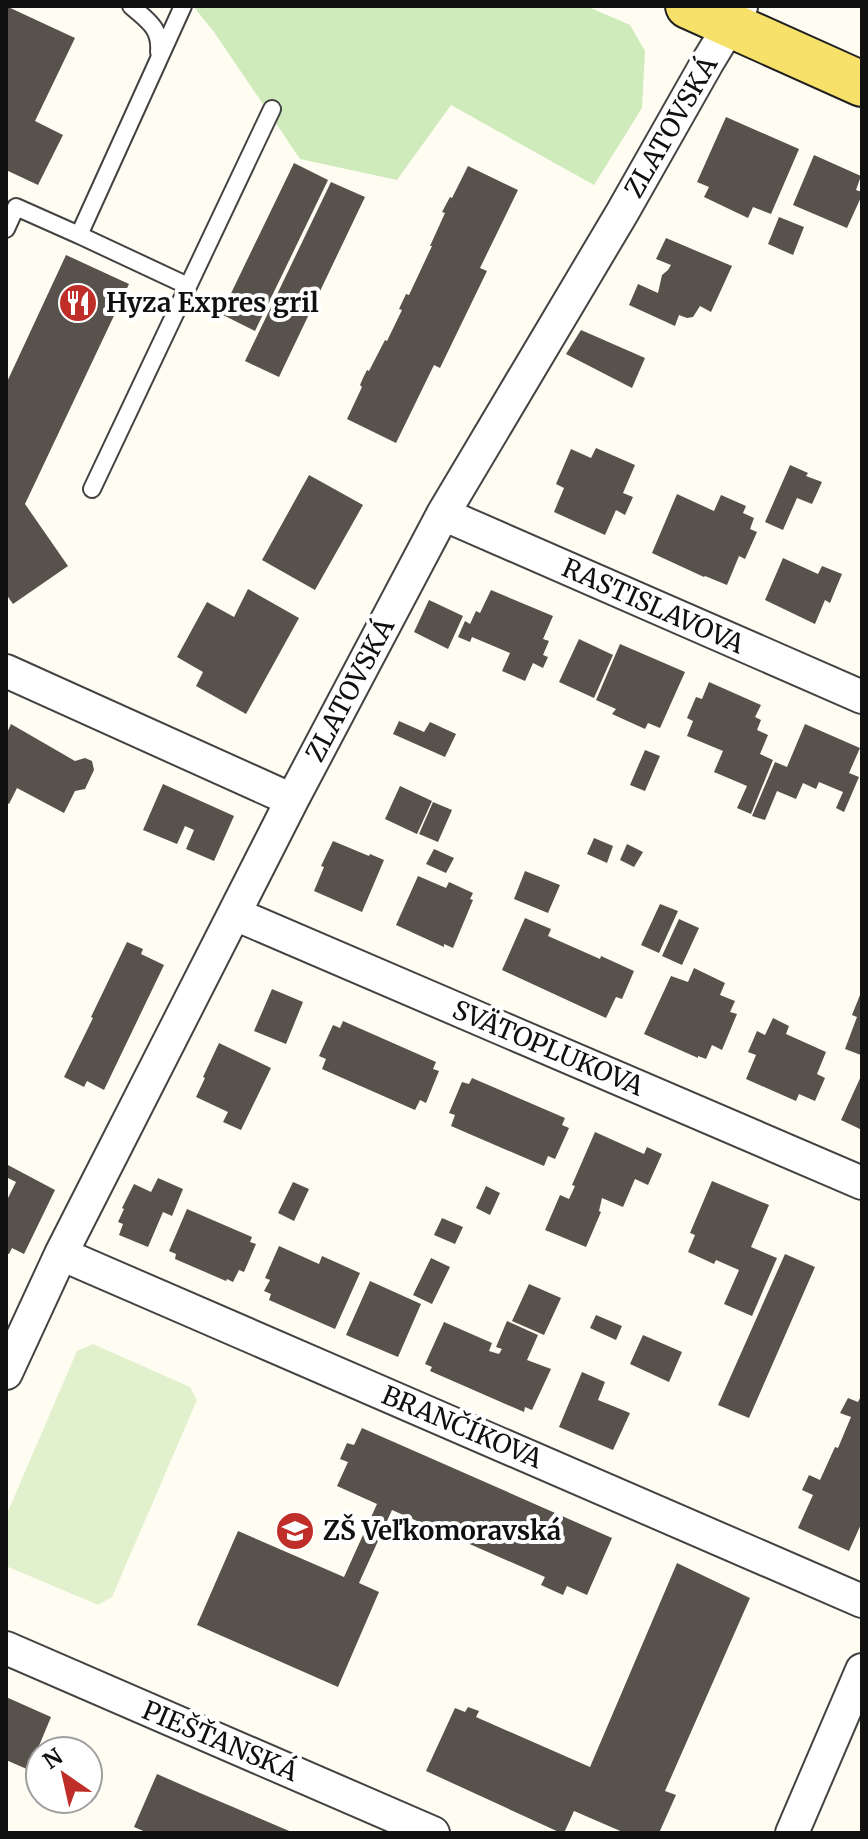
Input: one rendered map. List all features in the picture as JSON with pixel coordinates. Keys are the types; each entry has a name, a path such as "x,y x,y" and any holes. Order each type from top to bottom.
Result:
{"main road":[{"path":"688,6 736,16 862,84"}],"street":[{"name":"ZLATOVSKÁ","path":"6,1373 61,1254 292,800 443,514 736,16"},
{"name":"RASTISLAVOVA","path":"443,514 862,697"},
{"path":"6,672 292,800"},
{"name":"SVÄTOPLUKOVA","path":"235,914 862,1183"},
{"name":"BRANČÍKOVA","path":"61,1254 862,1601"},
{"name":"PIEŠŤANSKÁ","path":"6,1648 433,1833"},
{"path":"792,1833 862,1670"}],"lane":[{"path":"131,6 154,27 160,40 159,59"},
{"path":"79,235 183,6"},
{"path":"92,489 272,109"},
{"path":"6,229 16,207 188,286"}],"green space":[{"path":"193,6 586,6 630,25 645,51 642,108 594,185 451,105 397,180 300,159"},
{"path":"93,1344 190,1387 197,1400 112,1597 98,1605 6,1566 6,1516 77,1351"}],"building":[{"path":"6,6 75,38 35,121 63,135 38,185 6,170"},
{"path":"726,117 799,149 771,214 753,207 748,218 704,197 709,187 697,182"},
{"path":"814,155 861,176 856,190 862,195 847,228 793,205"},
{"path":"294,163 328,180 255,331 221,314"},
{"path":"468,166 518,190 480,268 487,271 440,368 434,365 396,443 347,419 363,378 387,341 406,294 409,295 432,246 445,213 442,212"},
{"path":"331,182 365,197 279,377 245,361"},
{"path":"779,217 804,227 793,255 768,244"},
{"path":"666,238 732,266 711,312 700,306 693,317 679,315 675,326 629,305 638,284 658,293 662,275 671,265 656,259"},
{"path":"66,255 129,284 25,504 68,566 13,604 6,594 6,384"},
{"path":"581,330 645,358 632,388 566,354"},
{"path":"596,448 635,465 623,493 633,497 625,515 616,510 605,535 554,512 564,488 556,484 571,449 591,458"},
{"path":"790,465 822,482 812,504 797,498 783,530 765,522"},
{"path":"309,475 363,505 315,590 262,560"},
{"path":"677,494 714,511 721,495 746,506 743,513 754,518 750,529 757,532 745,559 739,556 727,585 652,553"},
{"path":"783,558 818,574 822,566 842,574 830,603 825,600 815,624 765,600"},
{"path":"248,589 299,618 246,714 196,686 203,672 177,657 207,602 234,617"},
{"path":"491,590 553,616 543,639 549,641 543,655 548,657 543,668 533,663 525,681 502,671 510,653 472,637 470,642 458,637 465,621 470,624 476,611 480,613"},
{"path":"429,600 463,616 448,649 414,632"},
{"path":"579,639 613,655 594,698 559,682"},
{"path":"620,644 685,672 660,728 648,723 645,729 612,714 616,709 596,700"},
{"path":"709,682 761,705 755,717 761,720 757,730 768,735 760,754 773,760 751,814 737,808 747,786 714,772 723,751 687,736 693,721 687,718 696,697 702,699"},
{"path":"399,721 424,732 430,722 456,734 445,757 393,734"},
{"path":"11,724 75,761 85,758 92,761 94,770 85,789 75,791 64,813 17,788 9,804 6,802 6,735"},
{"path":"805,724 860,748 849,773 859,777 844,812 836,808 843,792 819,782 816,789 803,783 796,799 777,791 765,820 752,816 775,762 787,767"},
{"path":"645,750 660,756 645,791 630,785"},
{"path":"163,784 234,816 214,861 186,849 194,830 185,826 177,844 143,830"},
{"path":"400,786 432,801 417,834 385,819"},
{"path":"433,802 452,810 438,842 419,834"},
{"path":"594,838 613,846 607,863 587,854"},
{"path":"333,841 384,860 362,912 314,891"},
{"path":"627,844 643,852 634,867 620,860"},
{"path":"434,849 454,858 446,873 426,864"},
{"path":"525,871 560,885 548,913 514,899"},
{"path":"418,876 446,888 449,882 473,893 453,948 444,944 444,947 396,925"},
{"path":"660,904 678,911 659,953 641,945"},
{"path":"525,918 551,929 548,936 634,971 622,999 616,997 606,1018 502,970"},
{"path":"679,919 699,928 682,965 662,956"},
{"path":"127,942 143,949 141,954 164,965 104,1090 87,1081 84,1087 64,1077"},
{"path":"694,968 725,983 720,995 735,1001 730,1012 737,1014 722,1050 712,1045 706,1059 644,1034 671,976 688,982"},
{"path":"272,989 303,1002 286,1044 254,1031"},
{"path":"860,995 861,1055 845,1049 857,1017 852,1015"},
{"path":"773,1018 789,1026 786,1034 826,1052 817,1074 825,1078 815,1101 799,1094 796,1101 746,1079 756,1055 748,1052 757,1031 765,1035"},
{"path":"343,1021 436,1062 433,1069 439,1071 426,1103 420,1100 415,1110 322,1069 326,1059 319,1056 333,1025 340,1028"},
{"path":"219,1043 271,1068 241,1130 223,1122 228,1112 196,1097"},
{"path":"862,1074 862,1130 841,1120"},
{"path":"472,1078 565,1118 562,1125 569,1128 555,1159 548,1156 544,1166 451,1126 455,1115 449,1113 462,1082 469,1084"},
{"path":"595,1132 644,1154 647,1147 662,1154 648,1185 635,1179 623,1207 602,1198 601,1212 586,1247 545,1230 560,1195 569,1199"},
{"path":"6,1164 55,1190 24,1254 12,1248 9,1254 6,1253 6,1202 16,1182 6,1177"},
{"path":"158,1178 183,1189 172,1216 163,1212 148,1247 119,1235 123,1224 118,1222 134,1184 151,1192"},
{"path":"712,1181 769,1205 751,1247 777,1258 752,1316 724,1304 739,1270 716,1260 714,1264 688,1252 695,1235 690,1233"},
{"path":"293,1182 309,1189 294,1221 278,1213"},
{"path":"486,1186 500,1193 490,1215 476,1208"},
{"path":"187,1209 252,1237 250,1242 256,1244 244,1272 239,1270 233,1282 175,1259 176,1254 169,1251"},
{"path":"442,1218 463,1227 455,1244 434,1235"},
{"path":"279,1246 319,1264 322,1256 360,1273 335,1329 269,1300 271,1294 264,1291 270,1280 265,1278"},
{"path":"785,1254 815,1267 749,1418 718,1405"},
{"path":"431,1258 450,1267 432,1304 413,1295"},
{"path":"370,1281 421,1304 398,1357 346,1335"},
{"path":"529,1284 561,1298 544,1335 512,1321"},
{"path":"596,1315 622,1326 616,1340 590,1328"},
{"path":"507,1321 538,1335 527,1360 551,1369 532,1410 525,1407 524,1412 430,1371 432,1367 425,1364 444,1322 492,1343 489,1351 499,1354 502,1349 496,1347"},
{"path":"643,1335 682,1352 669,1382 630,1364"},
{"path":"582,1372 605,1382 598,1400 630,1413 613,1450 559,1427"},
{"path":"862,1394 862,1522 849,1551 798,1528 813,1495 802,1490 809,1475 820,1480 851,1417 840,1413 848,1398 858,1402"},
{"path":"362,1428 612,1538 587,1595 567,1586 563,1595 541,1585 545,1577 392,1510 359,1583 379,1592 338,1687 197,1625 238,1531 344,1577 377,1504 337,1486 348,1462 340,1459 347,1443 354,1445"},
{"path":"677,1563 750,1598 665,1791 676,1795 659,1833 625,1833 574,1811 564,1833 561,1833 426,1771 455,1708 465,1712 468,1707 479,1711 476,1717 590,1767"},
{"path":"6,1697 51,1717 44,1735 24,1735 24,1768 6,1760"},
{"path":"157,1774 294,1833 148,1833 134,1827"}],"place":[{"name":"Hyza Expres gril","path":"78,303"},
{"name":"ZŠ Veľkomoravská","path":"295,1531"}]}
